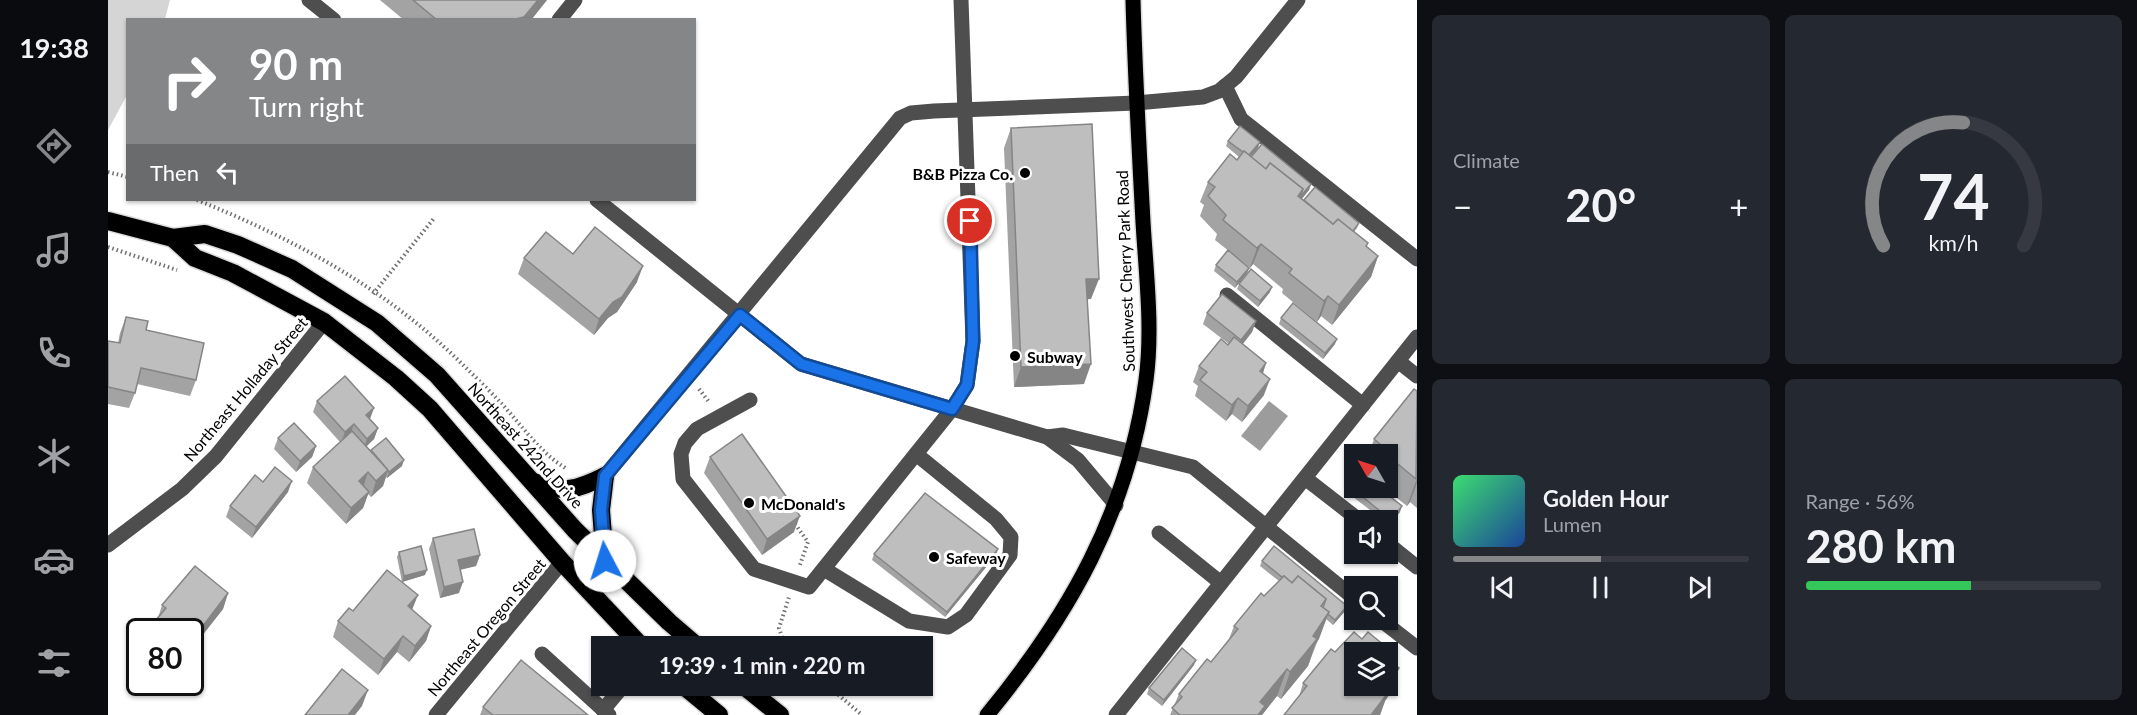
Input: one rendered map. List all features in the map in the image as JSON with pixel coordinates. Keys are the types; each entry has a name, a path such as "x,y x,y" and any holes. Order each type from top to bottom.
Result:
{"highway":[{"path":"108,221 173,238 195,258 233,273 324,322 396,378 430,409 562,562 632,636"},
{"name":"Northeast 242nd Drive","path":"173,238 205,234 238,245 292,269 353,306 410,350 437,375 531,482 605,561 686,636"},
{"path":"531,482 554,490 578,489 605,476"},
{"path":"605,476 601,510 605,561"},
{"path":"696,696 719,715"},
{"path":"756,696 780,715"}],"main road":[{"name":"Southwest Cherry Park Road","path":"987,715 1045,640 1089,565 1116,505 1132,453 1146,378 1148,314 1136,103 1133,0"}],"street":[{"path":"309,0 332,18"},
{"path":"561,18 575,0"},
{"path":"750,400 697,429 685,444 681,454 683,479 754,569 809,587 952,409 967,385 973,341 966,110 960,0"},
{"path":"605,476 740,315 900,118 911,113 1136,103 1203,97 1225,86 1236,77 1298,0"},
{"path":"1225,86 1241,119 1417,259"},
{"path":"598,201 801,364 1047,437 1087,469 1116,505"},
{"path":"1227,295 1363,405"},
{"name":"Northeast Holladay Street","path":"108,545 182,489 216,456 324,322"},
{"path":"1116,715 1417,337"},
{"path":"1398,361 1417,375"},
{"path":"1047,437 1063,435 1193,467 1344,590"},
{"path":"824,569 909,621 948,627 966,615 1010,555 1011,537 996,519 916,454"},
{"path":"1305,478 1346,510"},
{"path":"1159,533 1221,584"},
{"path":"1398,552 1417,567"},
{"name":"Northeast Oregon Street","path":"436,715 562,562"},
{"path":"1394,630 1417,648"},
{"path":"542,654 606,712 616,696"}],"path":[{"path":"108,172 126,176"},
{"path":"353,306 435,217"},
{"path":"688,378 704,394 718,417"},
{"path":"781,636 779,628 808,542 794,522"},
{"path":"840,696 862,715"}],"shaded area":[{"path":"108,0 170,0 165,18 126,18 126,97 108,130"},
{"path":"1269,401 1288,416 1260,451 1241,436"}],"building":[{"path":"413,0 538,0 524,17 520,18 435,18"},
{"path":"1092,124 1099,279 1086,279 1091,364 1021,367 1011,128"},
{"path":"1240,126 1260,142 1249,155 1228,141"},
{"path":"1262,144 1311,184 1300,197 1303,189 1270,163 1266,169 1251,157"},
{"path":"1244,151 1266,169 1270,163 1303,189 1298,196 1333,224 1338,219 1368,243 1366,246 1378,256 1339,305 1328,296 1324,301 1289,273 1292,269 1261,244 1257,248 1223,220 1226,215 1208,196 1215,187 1208,182 1230,154 1237,160"},
{"path":"1315,187 1359,223 1353,231 1338,219 1333,224 1304,200"},
{"path":"595,227 643,266 622,297 613,302 599,319 524,258 546,232 573,254"},
{"path":"1228,250 1249,268 1237,282 1216,265"},
{"path":"1251,269 1272,287 1260,301 1239,284"},
{"path":"1222,294 1256,321 1241,340 1207,313"},
{"path":"1293,303 1337,339 1325,353 1281,318"},
{"path":"126,317 148,321 146,330 204,343 196,380 141,368 135,393 108,387 108,341 120,343"},
{"path":"1234,337 1266,363 1260,371 1270,379 1248,406 1238,398 1232,405 1200,380 1207,372 1199,366 1221,339 1228,345"},
{"path":"345,376 374,408 366,415 378,428 367,439 354,424 345,432 317,401"},
{"path":"1414,389 1417,391 1416,479 1398,464 1398,444 1380,444 1374,439"},
{"path":"294,423 316,446 300,461 278,438"},
{"path":"352,431 388,470 376,481 368,472 359,481 369,492 351,508 313,467"},
{"path":"742,434 800,516 767,539 710,457"},
{"path":"386,438 404,460 389,472 371,450"},
{"path":"275,467 292,481 256,527 230,506 255,475 263,482"},
{"name":"Safeway","path":"925,493 998,549 947,612 874,554"},
{"path":"1364,498 1392,498 1402,506 1398,511 1379,510"},
{"path":"474,529 480,555 458,560 463,582 444,587 433,538"},
{"path":"421,546 427,570 404,576 399,552"},
{"path":"1274,546 1344,604 1344,610 1335,620 1323,608 1326,599 1298,576 1292,583 1262,561"},
{"path":"195,566 228,593 204,625 204,618 158,618 166,608 162,605"},
{"path":"387,570 418,595 408,606 431,626 415,646 403,636 384,659 338,621 349,608 353,611"},
{"path":"1284,576 1292,583 1298,576 1326,599 1321,606 1329,612 1313,636 1317,639 1290,672 1287,669 1260,702 1265,706 1258,715 1180,715 1172,708 1182,697 1179,694 1207,659 1211,662 1238,629 1234,626 1261,593 1264,596"},
{"path":"1354,632 1362,639 1368,632 1380,642 1344,642"},
{"path":"1344,643 1344,696 1385,696 1371,715 1284,715 1307,686 1303,683 1331,649 1335,652"},
{"path":"1182,648 1196,660 1164,700 1149,688"},
{"path":"521,660 588,715 493,715 483,707"},
{"path":"342,669 368,690 348,715 305,715"}],"place":[{"name":"B&B Pizza Co.","path":"1025,173"},
{"name":"Subway","path":"1015,356"},
{"name":"McDonald's","path":"749,503"},
{"name":"Safeway","path":"934,557"}],"route":[{"path":"605,561 601,510 605,476 740,315 801,364 952,409 967,385 973,341 970,221"}]}
